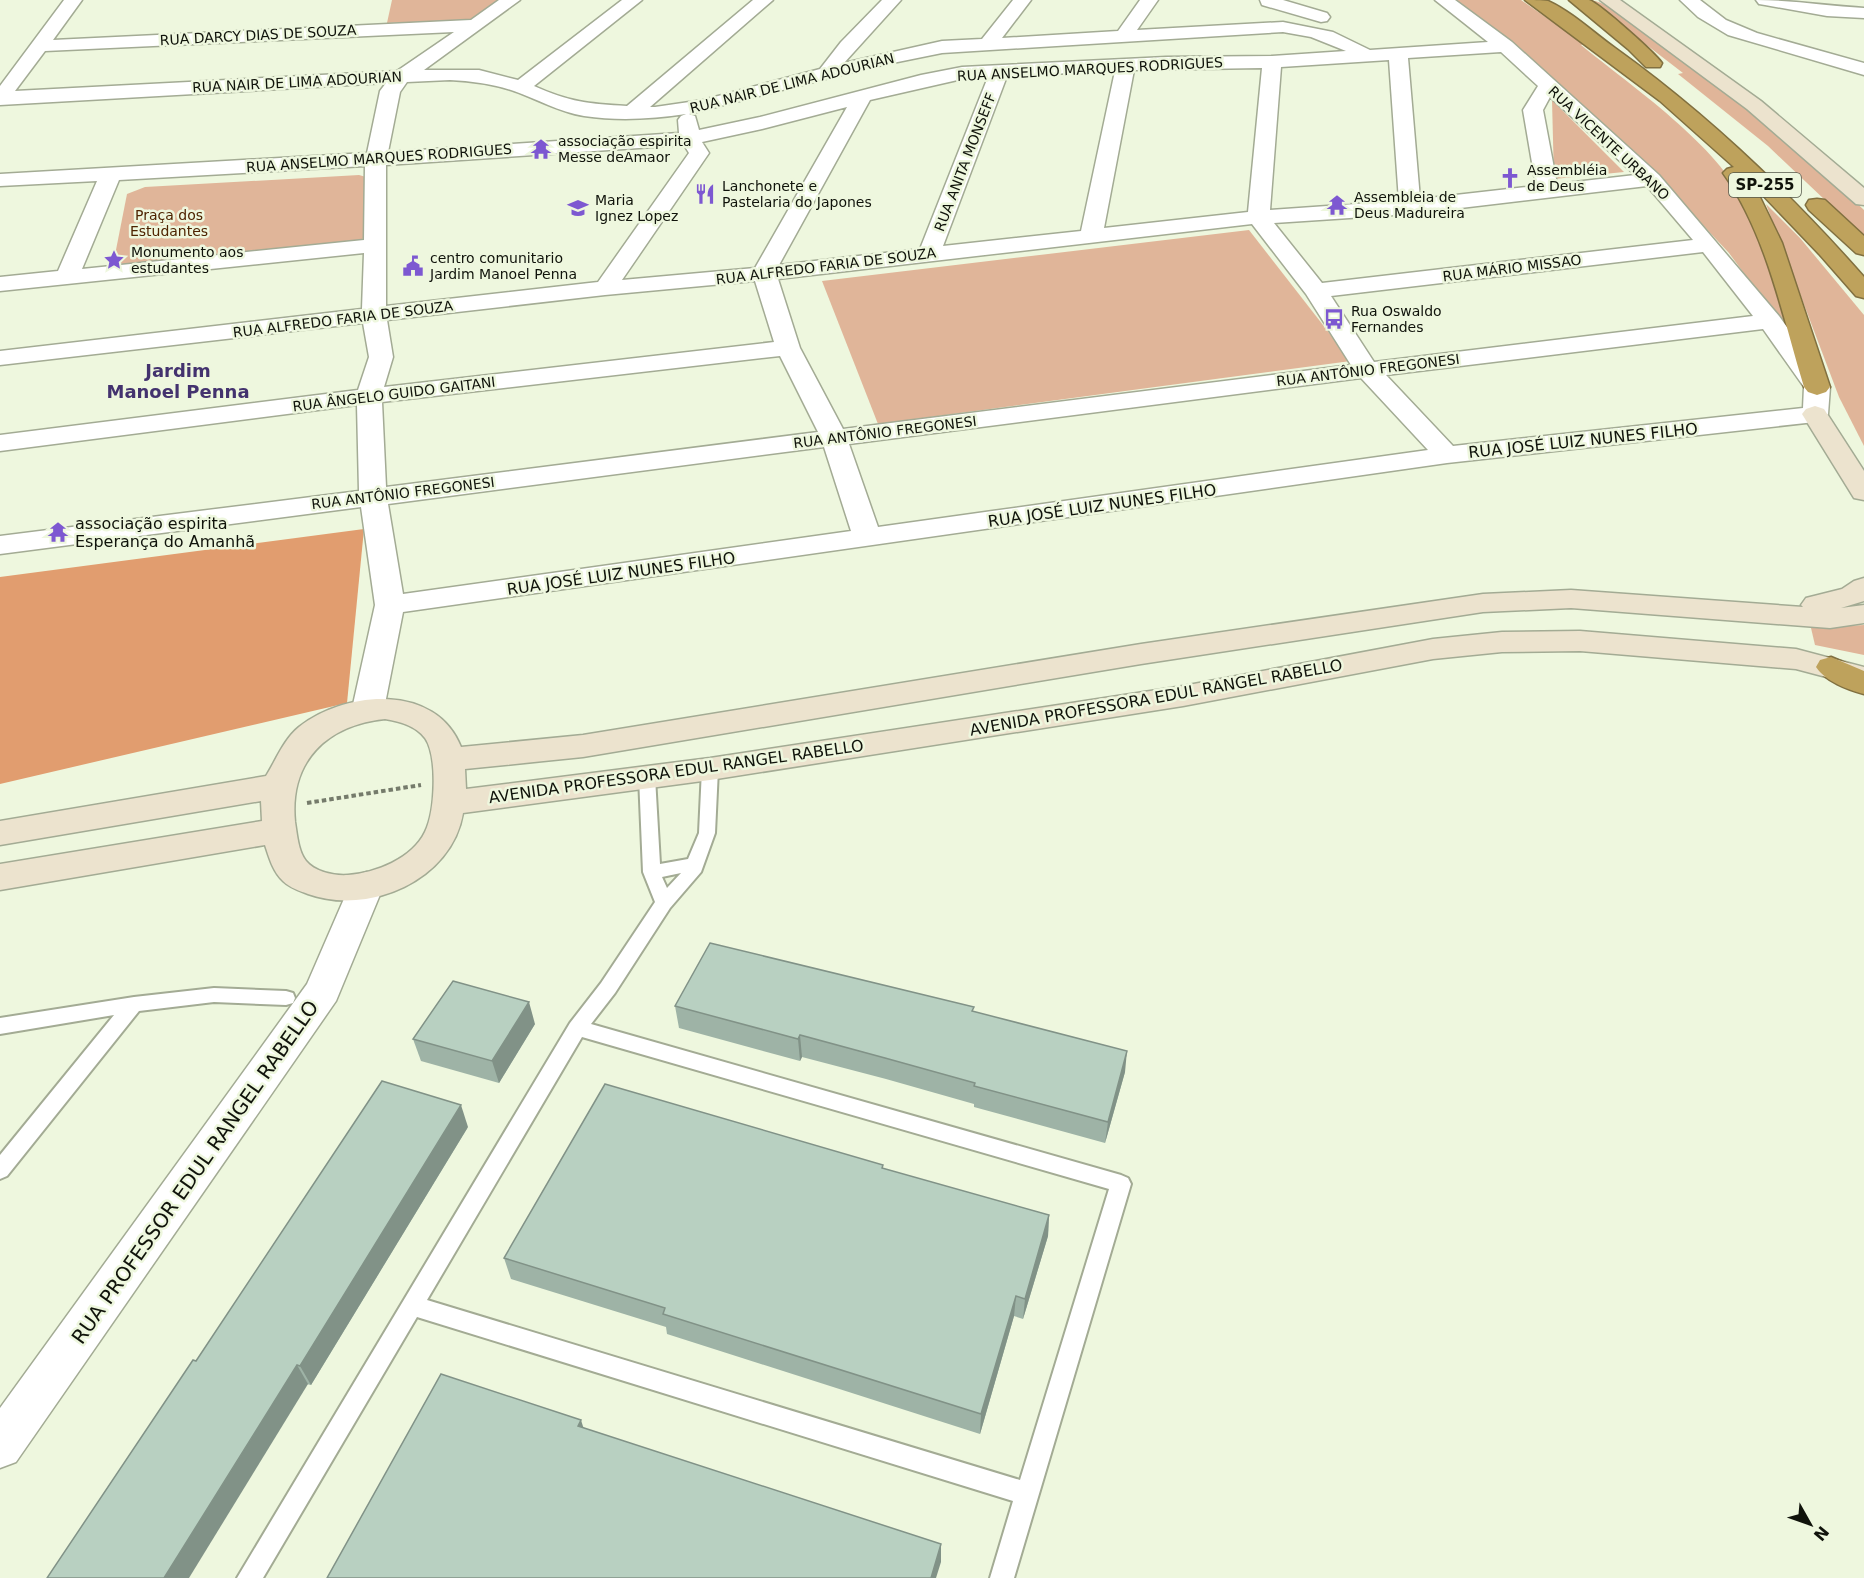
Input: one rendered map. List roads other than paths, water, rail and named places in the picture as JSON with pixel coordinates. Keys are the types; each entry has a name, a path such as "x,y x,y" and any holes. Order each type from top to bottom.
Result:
{"highway":[{"name":"SP-255","path":"1534,0 1663,85 1802,220 1864,291"},
{"name":"SP-255","path":"1560,0 1663,85 1773,166"},
{"path":"1578,0 1635,45 1663,85 1749,194 1772,243 1817,387"},
{"name":"SP-255","path":"1799,189 1864,256"},
{"path":"1817,205 1864,248"},
{"path":"1831,668 1864,684"}],"main road":[{"path":"1609,0 1754,105 1864,199"},
{"path":"1815,414 1864,492"},
{"path":"1748,614 1836,602 1852,596 1864,587"},
{"path":"447,760 583,746 1141,654 1483,603 1571,599 1830,619 1864,614"},
{"name":"AVENIDA PROFESSORA EDUL RANGEL RABELLO","path":"449,803 710,769 1183,696 1433,649 1502,642 1580,641 1796,659 1864,677"},
{"path":"1141,654 1137,668 1140,678 1150,686 1183,696"},
{"path":"368,709 404,711 429,723 442,739 447,760 449,803 438,840 417,863 394,878 342,889 318,885 295,873 284,853 279,830 279,786 302,743 345,715 368,709"},
{"path":"0,832 279,786"},
{"path":"0,877 279,830"}],"street":[{"path":"0,98 79,0"},
{"path":"368,709 390,605 373,496 369,396 381,357 374,316 375,159 390,91 402,77 511,0"},
{"path":"521,87 633,0"},
{"path":"631,113 764,0"},
{"path":"826,74 848,46 892,0"},
{"path":"987,45 1022,0"},
{"path":"1124,36 1149,0"},
{"name":"RUA VICENTE URBANO","path":"1444,0 1505,46 1652,179 1771,321 1817,387"},
{"path":"1689,0 1704,14 1735,32 1761,42 1822,55 1849,66 1864,69"},
{"path":"1765,0 1827,11 1864,13"},
{"path":"1260,28 1257,18 1268,1 1355,28"},
{"name":"RUA DARCY DIAS DE SOUZA","path":"40,46 476,25"},
{"name":"RUA NAIR DE LIMA ADOURIAN","path":"0,98 450,74 479,76 521,87 547,99 584,110 631,113 687,109 942,47 1260,28 1307,30 1350,45 1366,55"},
{"path":"1410,207 1395,45 1423,36 1485,29"},
{"name":"RUA ANSELMO MARQUES RODRIGUES","path":"0,180 375,159 690,138 762,123 921,81 962,73 1126,65 1272,63 1366,55 1395,45 1505,46"},
{"path":"1272,63 1257,217 1316,291 1367,369 1448,455"},
{"path":"1092,236 1126,65"},
{"name":"RUA ANITA MONSEFF","path":"929,254 1000,71"},
{"path":"1548,85 1533,110 1548,191"},
{"path":"862,97 764,272 788,348 834,438 868,539"},
{"path":"605,288 699,153 690,138 687,109"},
{"path":"67,278 110,175"},
{"name":"RUA ALFREDO FARIA DE SOUZA","path":"0,358 605,288 689,282 1257,217 1410,207 1652,179"},
{"path":"0,284 376,245"},
{"name":"RUA MÁRIO MISSAO","path":"1316,291 1709,245"},
{"name":"RUA ANTÔNIO FREGONESI","path":"0,545 1367,369 1771,321"},
{"name":"RUA ÂNGELO GUIDO GAITANI","path":"0,443 369,396 788,348"},
{"path":"1815,414 1817,387"},
{"name":"RUA JOSÉ LUIZ NUNES FILHO","path":"390,605 1448,455 1815,414"},
{"name":"RUA PROFESSOR EDUL RANGEL RABELLO","path":"0,1446 323,991 367,885"}],"lane":[{"path":"249,1578 577,1028 633,952 664,903 692,872 707,833 710,769"},
{"path":"647,777 651,872 664,903"},
{"path":"651,872 696,864"},
{"path":"0,1026 134,1004 214,995 286,998"},
{"path":"0,1170 134,1004"},
{"path":"577,1028 1121,1184 1002,1578"},
{"path":"411,1305 1028,1494"}],"place":[{"name":"associação espirita Messe deAmaor","path":"541,149"},
{"name":"Assembléia de Deus","path":"1510,178"},
{"name":"Lanchonete e Pastelaria do Japones","path":"705,194"},
{"name":"Assembleia de Deus Madureira","path":"1337,205"},
{"name":"Maria Ignez Lopez","path":"578,208"},
{"name":"Monumento aos estudantes","path":"114,260"},
{"name":"centro comunitario Jardim Manoel Penna","path":"413,266"},
{"name":"Rua Oswaldo Fernandes","path":"1334,319"},
{"name":"associação espirita Esperança do Amanhã","path":"58,532"}],"district":[{"name":"Jardim Manoel Penna","path":"178,382"}],"park label":[{"name":"Praça dos Estudantes","path":"169,224"}]}
